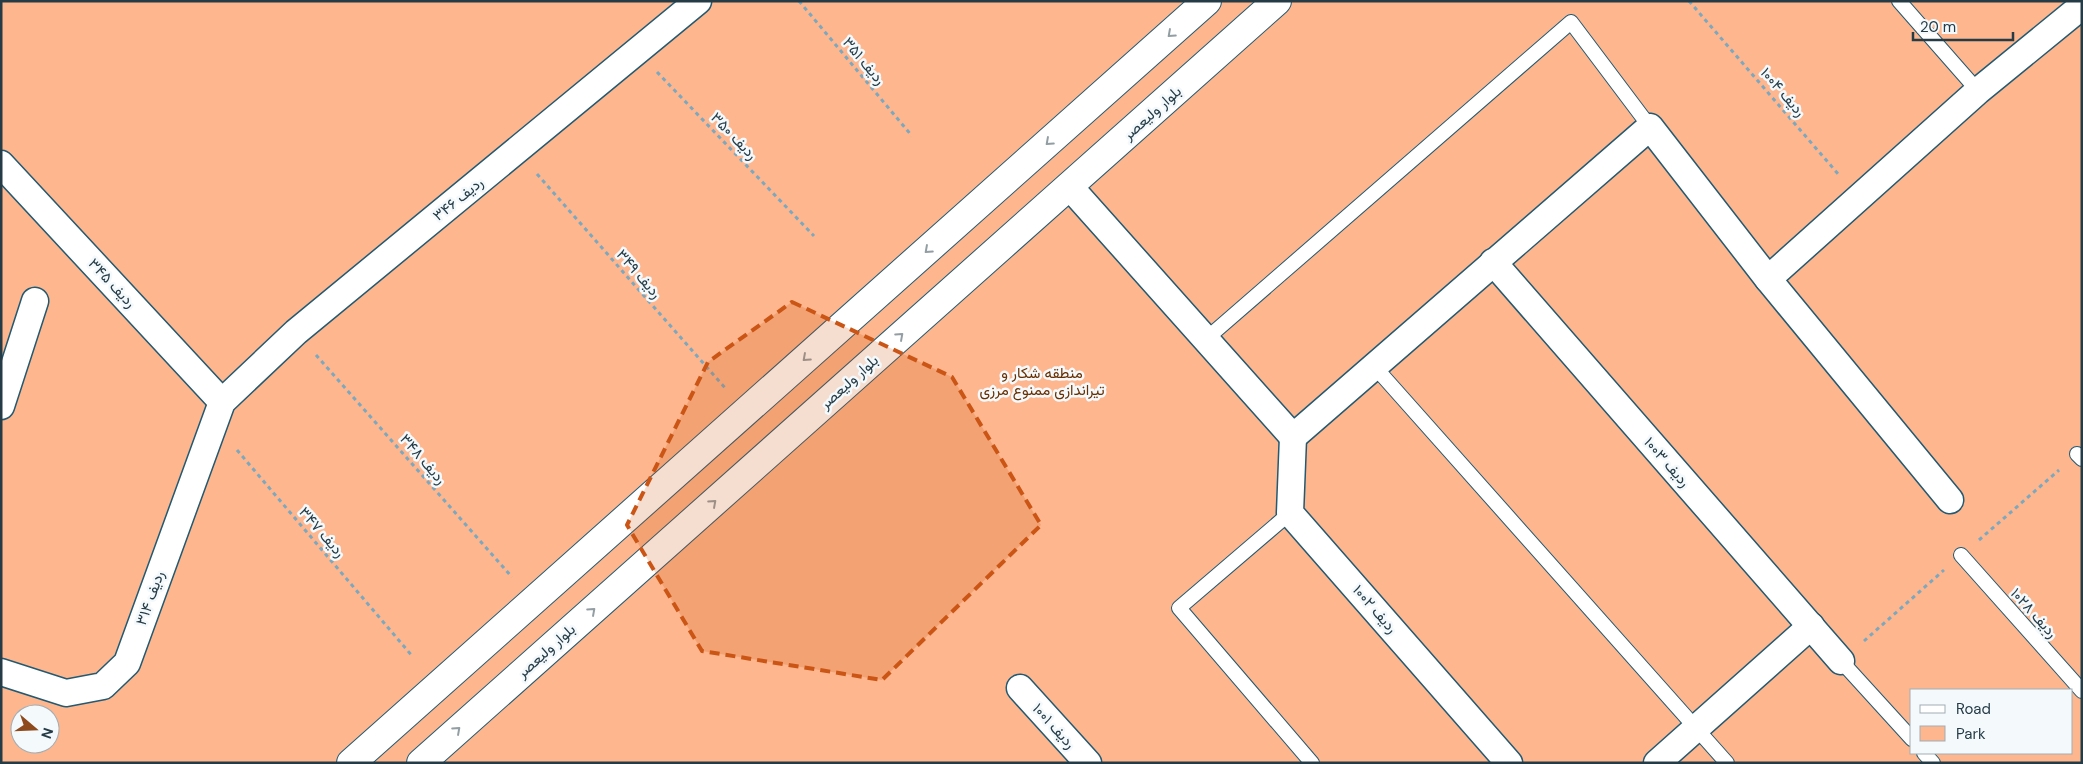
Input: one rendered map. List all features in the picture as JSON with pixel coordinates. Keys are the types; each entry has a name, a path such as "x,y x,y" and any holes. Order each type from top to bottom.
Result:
{"street":[{"name":"ردیف ۳۴۶","path":"217,412 296,332 698,1"},
{"path":"351,763 1207,1"},
{"name":"بلوار ولیعصر","path":"421,763 1277,1"},
{"path":"1768,279 1978,91 2082,6"},
{"path":"1292,437 1650,127 1768,279 1950,500"},
{"name":"ردیف ۳۴۵","path":"1,164 217,412"},
{"path":"1069,186 1292,437 1290,513"},
{"name":"ردیف ۱۰۰۳","path":"1493,262 1841,661"},
{"path":"1,406 35,301"},
{"name":"ردیف ۳۱۴","path":"1,672 66,693 103,686 127,663 217,412"},
{"name":"ردیف ۱۰۰۲","path":"1290,513 1509,763"},
{"path":"1657,763 1811,626"},
{"name":"ردیف ۱۰۰۱","path":"1020,688 1088,763"}],"lane":[{"path":"1899,1 1978,91"},
{"path":"1206,340 1571,22 1650,127"},
{"path":"1374,366 1727,763"},
{"path":"1290,513 1179,608 1312,763"},
{"name":"ردیف ۱۰۲۸","path":"1961,555 2082,691"},
{"path":"1841,661 1910,738"}],"path":[{"name":"ردیف ۳۵۱","path":"798,1 912,136"},
{"name":"ردیف ۱۰۰۴","path":"1689,1 1859,198"},
{"name":"ردیف ۳۵۰","path":"637,51 814,236"},
{"name":"ردیف ۳۴۹","path":"516,151 746,411"},
{"name":"ردیف ۳۴۸","path":"296,332 534,600"},
{"name":"ردیف ۳۴۷","path":"217,412 414,656"}],"highlighted area":[{"path":"792,302 952,377 1041,525 882,680 702,651 627,525 708,362"}],"green space":[{"name":"منطقه شکار و تیراندازی ممنوع مرزی","path":"1,1 2082,1 2082,763 1,763"}]}
